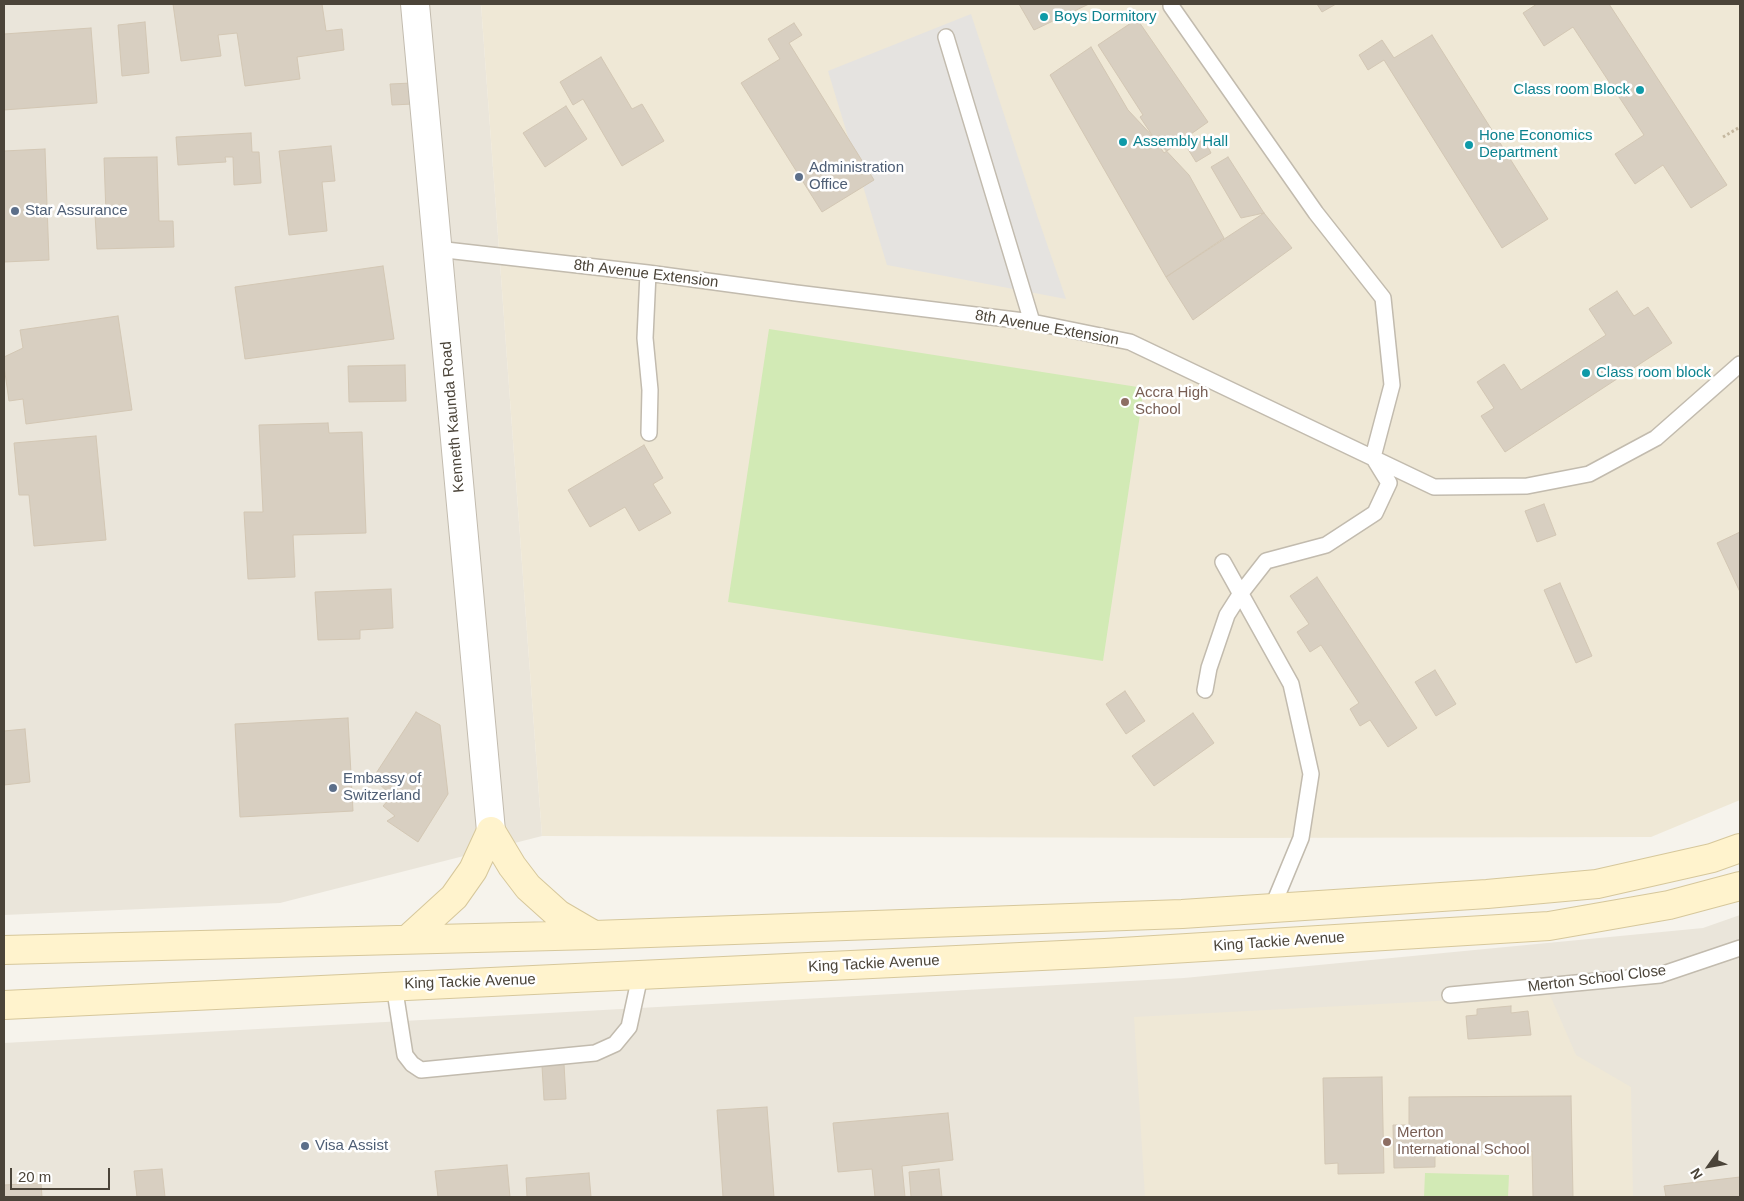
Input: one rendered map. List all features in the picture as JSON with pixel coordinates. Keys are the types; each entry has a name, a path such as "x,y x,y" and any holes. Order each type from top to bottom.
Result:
{"main road":[{"path":"491,831 512,866 528,887 558,914 594,935"},
{"path":"408,939 454,897 474,870 491,831"},
{"path":"4,950 594,935 1172,914 1487,894 1597,884 1712,858 1740,848"},
{"name":"King Tackie Avenue","path":"4,1005 1115,952 1549,926 1669,904 1740,886"}],"street":[{"name":"Kenneth Kaunda Road","path":"415,4 491,831"}],"lane":[{"path":"1171,6 1316,213 1383,298 1392,385 1373,457 1389,482 1375,512 1326,545 1266,561 1241,593 1228,615 1209,668 1205,690"},
{"path":"946,37 1032,322"},
{"name":"8th Avenue Extension","path":"437,249 648,273 1032,322 1130,342 1434,487 1527,486 1589,474 1656,438 1740,364"},
{"path":"648,273 645,338 650,390 649,433"},
{"path":"1223,562 1291,684 1311,774 1301,838 1272,908"},
{"name":"Merton School Close","path":"1450,995 1660,975 1740,948"},
{"path":"394,985 405,1055 412,1064 421,1070 595,1053 615,1044 629,1027 640,976"}],"path":[{"path":"1723,137 1740,127"}],"shaded area":[{"path":"4,4 481,4 542,836 280,903 4,915"},
{"name":"Accra High School","path":"481,4 1740,4 1740,800 1651,837 542,836"},
{"path":"971,14 1066,299 887,265 828,71"},
{"path":"1740,915 1740,1197 4,1197 4,1043 1184,978 1703,928"},
{"name":"Merton International School","path":"1550,995 1576,1055 1631,1087 1633,1197 1145,1197 1134,1017"}],"green space":[{"path":"769,329 1144,388 1103,661 728,602"},
{"path":"1425,1173 1509,1175 1508,1197 1424,1197"}],"building":[{"path":"173,4 322,4 326,31 342,29 344,50 297,57 300,79 245,86 237,33 218,35 221,56 181,61"},
{"name":"Boys Dormitory","path":"1019,4 1089,4 1034,30"},
{"path":"1317,4 1336,4 1322,12"},
{"name":"Class room Block","path":"1537,4 1609,4 1727,185 1691,208 1663,165 1635,184 1615,154 1644,135 1573,27 1544,46 1523,13"},
{"path":"1137,19 1208,122 1164,153 1140,117 1143,115 1098,45"},
{"path":"145,22 149,73 122,76 118,25"},
{"path":"794,23 802,35 789,43 874,180 822,212 741,83 780,59 768,39"},
{"path":"91,28 97,103 4,110 4,34"},
{"name":"Hone Economics Department","path":"1432,35 1548,219 1502,248 1384,60 1368,70 1359,55 1382,40 1394,58"},
{"name":"Assembly Hall","path":"1091,47 1128,110 1189,175 1224,238 1166,277 1050,75"},
{"path":"601,57 632,109 642,104 664,141 622,166 583,99 573,105 560,82"},
{"path":"412,83 413,104 392,105 390,84"},
{"path":"566,106 587,139 545,167 523,133"},
{"path":"251,133 252,152 259,152 261,183 234,185 233,157 225,157 226,162 178,165 176,137"},
{"path":"1204,139 1211,153 1196,162 1188,149"},
{"path":"331,146 335,181 322,182 327,231 289,235 279,151"},
{"path":"45,149 49,260 4,262 4,151"},
{"path":"157,157 159,221 173,221 174,247 97,249 95,214 106,214 104,158"},
{"path":"1228,157 1264,213 1241,218 1211,167"},
{"path":"1264,213 1292,248 1193,320 1166,277"},
{"path":"383,266 394,339 245,359 235,287"},
{"name":"Class room block","path":"1617,291 1634,316 1648,307 1672,343 1505,452 1481,416 1494,408 1477,382 1504,364 1521,390 1606,335 1589,309"},
{"path":"118,316 132,410 26,424 23,399 9,401 4,366 4,357 23,348 20,330"},
{"path":"405,365 406,401 349,402 348,366"},
{"path":"328,423 329,433 362,432 366,533 293,535 295,577 248,579 244,512 263,512 259,425"},
{"path":"96,436 106,540 34,546 29,495 19,495 14,443"},
{"path":"644,445 663,478 653,484 671,513 639,531 625,507 590,527 568,490"},
{"path":"1544,504 1556,535 1537,542 1525,511"},
{"path":"1740,532 1740,592 1717,543"},
{"path":"1317,577 1417,728 1388,747 1370,720 1360,726 1350,709 1359,703 1321,645 1310,652 1297,632 1309,624 1290,596"},
{"path":"1560,583 1592,656 1576,663 1544,590"},
{"path":"391,589 393,628 360,630 360,639 318,640 315,592"},
{"path":"1435,670 1456,704 1436,716 1415,682"},
{"path":"1125,691 1145,721 1126,734 1106,704"},
{"path":"416,712 440,725 448,794 418,842 387,821 395,816 383,806 392,796 373,778"},
{"path":"1193,713 1214,743 1154,786 1132,756"},
{"path":"348,718 353,811 240,817 235,724"},
{"path":"25,729 30,782 4,785 4,731"},
{"path":"1511,1006 1511,1013 1528,1011 1531,1035 1468,1039 1466,1016 1477,1015 1477,1009"},
{"path":"564,1064 566,1099 544,1100 542,1066"},
{"path":"1382,1077 1384,1173 1338,1174 1338,1163 1325,1164 1323,1078"},
{"path":"1571,1096 1573,1197 1533,1197 1532,1151 1435,1152 1435,1167 1394,1168 1393,1125 1409,1125 1409,1097"},
{"path":"767,1107 774,1197 723,1197 717,1110"},
{"path":"948,1113 953,1160 902,1166 905,1197 875,1197 872,1169 838,1172 833,1123"},
{"path":"507,1165 510,1197 438,1197 435,1171"},
{"path":"162,1169 165,1197 137,1197 134,1171"},
{"path":"939,1169 942,1197 911,1197 909,1172"},
{"path":"589,1173 591,1197 527,1197 526,1178"},
{"path":"1740,1177 1740,1197 1666,1197 1664,1186"},
{"path":"41,1183 42,1197 4,1197 4,1185"}],"place":[{"name":"Boys Dormitory","path":"1044,17"},
{"name":"Class room Block","path":"1640,90"},
{"name":"Assembly Hall","path":"1123,142"},
{"name":"Hone Economics Department","path":"1469,145"},
{"name":"Administration Office","path":"799,177"},
{"name":"Star Assurance","path":"15,211"},
{"name":"Class room block","path":"1586,373"},
{"name":"Accra High School","path":"1125,402"},
{"name":"Embassy of Switzerland","path":"333,788"},
{"name":"Merton International School","path":"1387,1142"},
{"name":"Visa Assist","path":"305,1146"}]}
